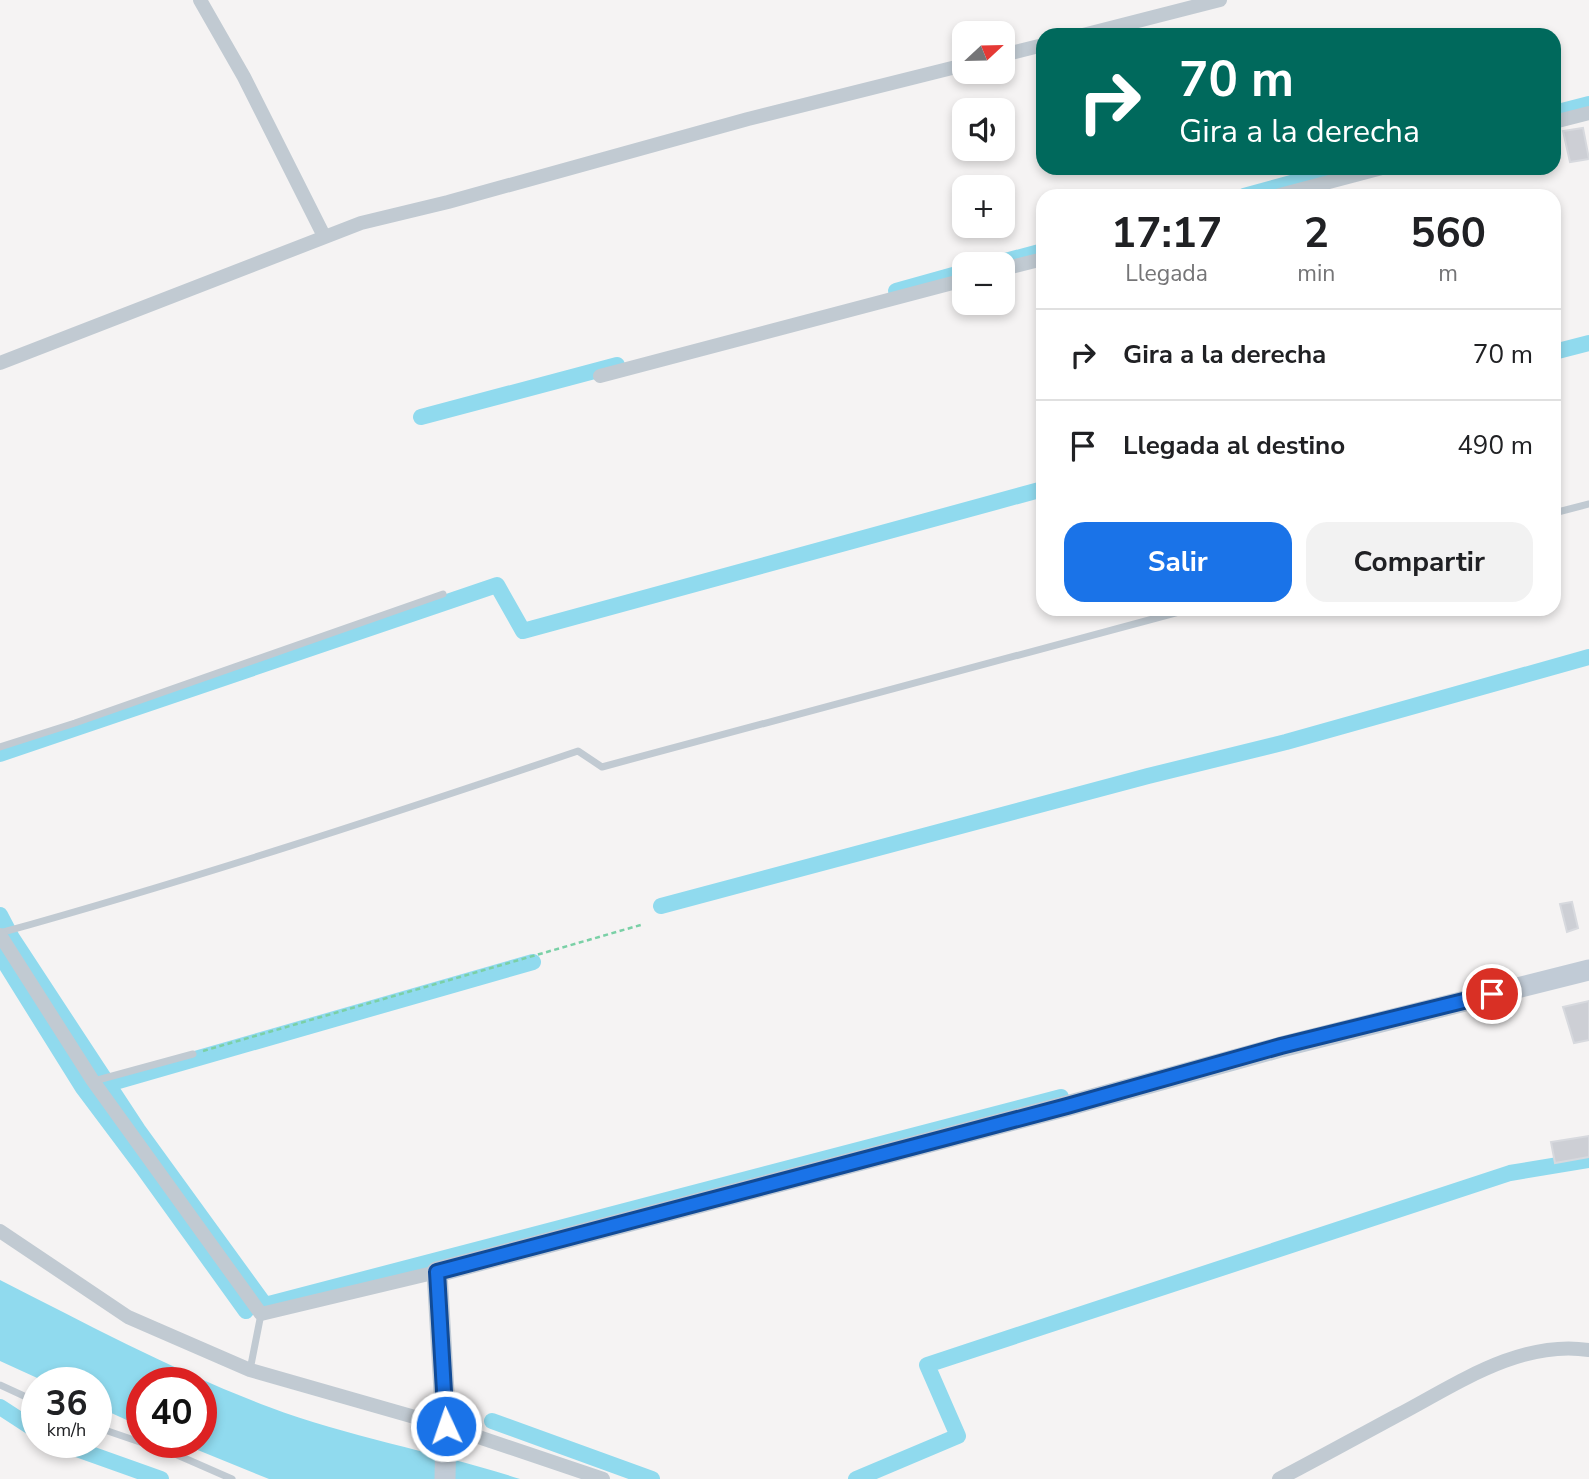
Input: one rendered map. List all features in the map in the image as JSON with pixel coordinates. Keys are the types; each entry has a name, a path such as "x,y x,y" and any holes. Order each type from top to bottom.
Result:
{"street":[{"path":"200,0 244,78 324,236"},
{"path":"1110,28 1220,0"},
{"path":"1015,52 1036,47"},
{"path":"0,363 360,223 448,202 748,119 952,68"},
{"path":"1561,120 1589,113"},
{"path":"1302,189 1355,175"},
{"path":"1015,267 1036,261"},
{"path":"600,376 952,283"},
{"path":"0,934 93,1081 261,1314 437,1272 1067,1106 1281,1046 1589,970"},
{"path":"0,1231 128,1317 250,1370 603,1479"},
{"path":"437,1272 445,1479"},
{"path":"1279,1479 1470,1377 1519,1356 1548,1351 1589,1350"}],"lane":[{"path":"1561,511 1589,504"},
{"path":"0,747 443,594"},
{"path":"0,934 123,899 578,751 602,767 1164,616"},
{"path":"93,1081 193,1054"},
{"path":"250,1370 261,1314"},
{"path":"0,1385 21,1395"},
{"path":"112,1432 175,1454 232,1479"}],"path":[{"path":"193,1054 643,924"}],"water":[{"path":"0,1280 175,1367 126,1367 126,1420 112,1413 112,1367 21,1367 21,1371 0,1361"},
{"path":"217,1386 331,1428 520,1479 269,1479 217,1458"}],"building":[{"path":"1583,128 1589,159 1570,162 1563,131"},
{"path":"1572,902 1578,928 1567,932 1560,904"},
{"path":"1589,1001 1589,1040 1574,1043 1563,1007"},
{"path":"1589,1136 1589,1157 1555,1163 1551,1142"}],"waterway":[{"path":"1561,111 1589,104"},
{"path":"1270,189 1320,175"},
{"path":"1015,258 1036,253"},
{"path":"896,291 952,275"},
{"path":"1561,350 1589,343"},
{"path":"421,417 617,365"},
{"path":"0,754 497,585 523,631 1036,491"},
{"path":"661,906 1148,776 1286,742 1589,657"},
{"path":"0,915 12,938 138,1130 265,1305 1061,1097"},
{"path":"0,955 83,1088 246,1311"},
{"path":"108,1084 533,962"},
{"path":"856,1479 958,1436 927,1365 1510,1173 1589,1160"},
{"path":"0,1407 21,1421"},
{"path":"492,1421 652,1479"},
{"path":"102,1458 161,1479"}],"route":[{"path":"446,1426 437,1272 1067,1106 1281,1046 1492,994"}]}
